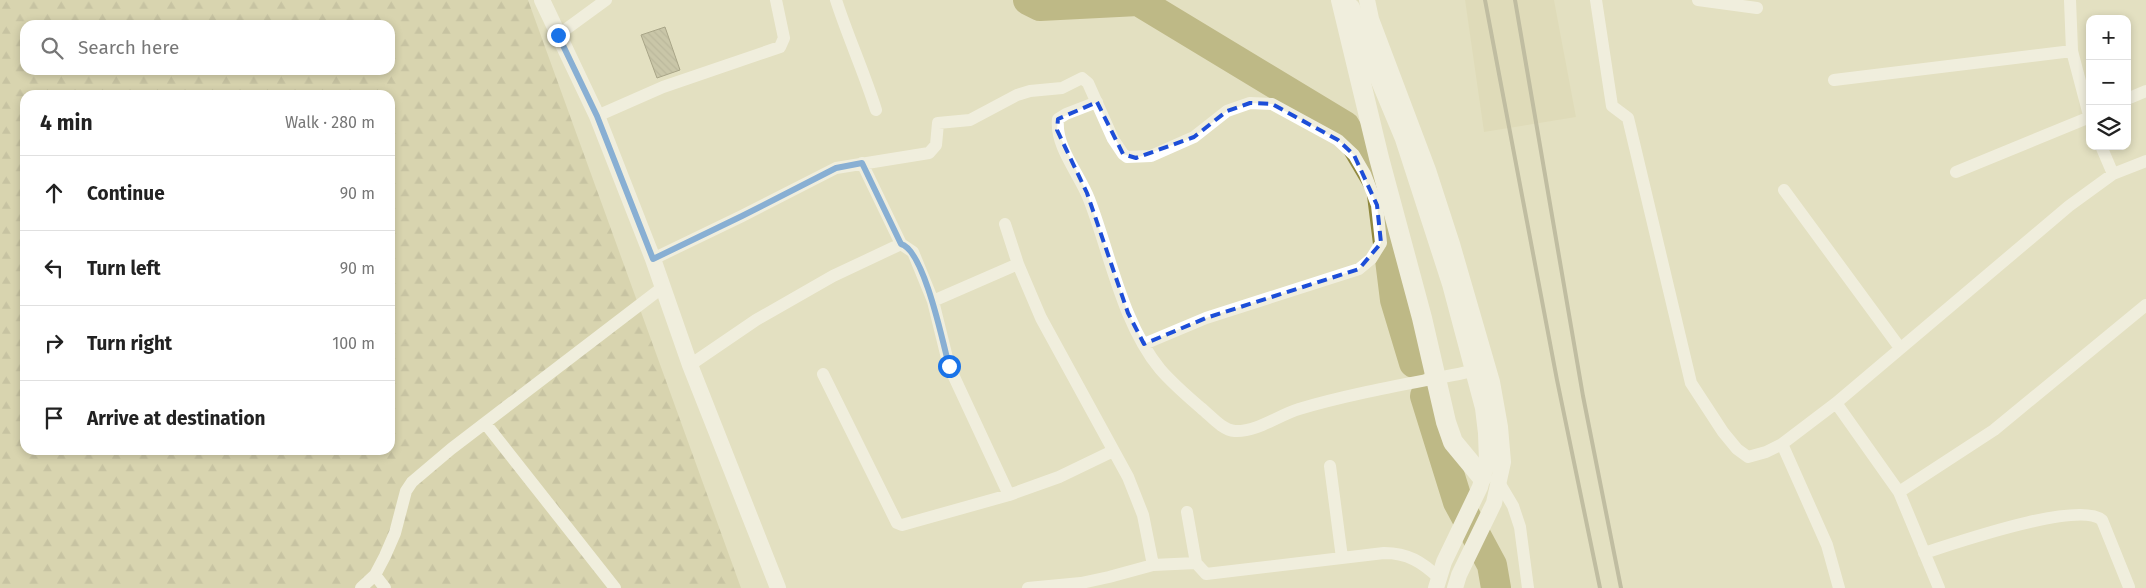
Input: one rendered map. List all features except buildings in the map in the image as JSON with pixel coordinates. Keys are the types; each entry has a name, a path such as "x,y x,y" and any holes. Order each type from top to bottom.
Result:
{"main road":[{"path":"1341,0 1379,158 1422,318 1446,422 1453,442 1487,477"}],"street":[{"path":"542,0 597,116 653,259 690,365 778,588"},
{"path":"558,35 606,0"},
{"path":"597,116 663,87 780,47 784,43 784,38 776,0"},
{"path":"836,0 863,69 876,110"},
{"path":"1351,0 1356,24 1409,157 1450,284 1483,408 1486,433 1487,477 1494,503 1457,582"},
{"path":"1368,0 1374,28 1431,179 1452,244 1492,382 1500,427 1503,462 1487,477 1444,562 1438,583"},
{"path":"1596,0 1612,106 1628,118 1690,383 1723,432 1737,449 1748,458 1782,444 1836,403 2069,206 2113,174 2146,161"},
{"path":"1698,0 1757,8"},
{"path":"2070,0 2072,51 2087,105"},
{"path":"1834,80 2072,51"},
{"path":"653,259 836,168 929,153 936,145 938,123 970,120 1008,99 1030,91 1062,88 1082,78 1088,83 1113,139 1127,157 1151,156 1194,137 1227,111 1250,103 1272,104 1338,140 1354,154 1365,174 1377,205 1381,243 1371,259 1359,269 1206,318 1144,344"},
{"path":"2131,97 2146,91"},
{"path":"1096,102 1058,119 1057,130 1065,152 1089,200 1128,312 1144,344 1160,368 1190,399 1222,425 1234,431 1248,430 1299,409 1473,371"},
{"path":"1956,172 2086,119"},
{"path":"2103,150 2113,174"},
{"path":"862,163 901,244 913,252 933,300 949,366 1009,495"},
{"path":"1784,190 1900,348"},
{"path":"1005,224 1018,264 1042,318 1128,477 1143,515 1152,565"},
{"path":"690,365 756,320 833,276 901,244"},
{"path":"933,300 1018,264"},
{"path":"362,588 375,575 395,533 406,491 412,482 485,423 663,287"},
{"path":"1899,492 1994,430 2146,305"},
{"path":"823,374 897,523 902,526 1009,495 1059,477 1113,451"},
{"path":"1836,403 1899,492 1939,588"},
{"path":"485,423 615,588"},
{"path":"1782,444 1827,544 1839,588"},
{"path":"1330,466 1342,558"},
{"path":"1487,477 1513,506 1520,527 1528,588"},
{"path":"1187,512 1196,563 1206,574 1398,553 1422,562 1438,583"},
{"path":"1924,553 2048,516 2096,515 2102,520 2129,587"},
{"path":"1028,588 1081,583 1152,565 1196,563"},
{"path":"375,575 385,588"}],"highlighted area":[{"path":"1097,102 1123,154 1136,158 1194,137 1227,111 1250,103 1272,104 1338,140 1354,155 1377,205 1381,243 1359,269 1206,318 1144,344 1128,313 1087,193 1057,130 1058,119"}],"shaded area":[{"path":"1465,0 1554,0 1576,117 1484,132"}],"green space":[{"path":"0,0 528,0 741,588 0,588"}],"waterway":[{"path":"1028,0 1040,6 1138,1 1345,126 1381,187 1395,300 1414,363"},
{"path":"1425,396 1458,502 1492,565 1496,588"}],"railway":[{"path":"1485,0 1557,380 1600,588"},
{"path":"1515,0 1583,396 1621,588"}],"route":[{"path":"558,35 597,116 653,259 836,168 862,163 901,244 906,245 913,252 933,300 949,366"}]}
